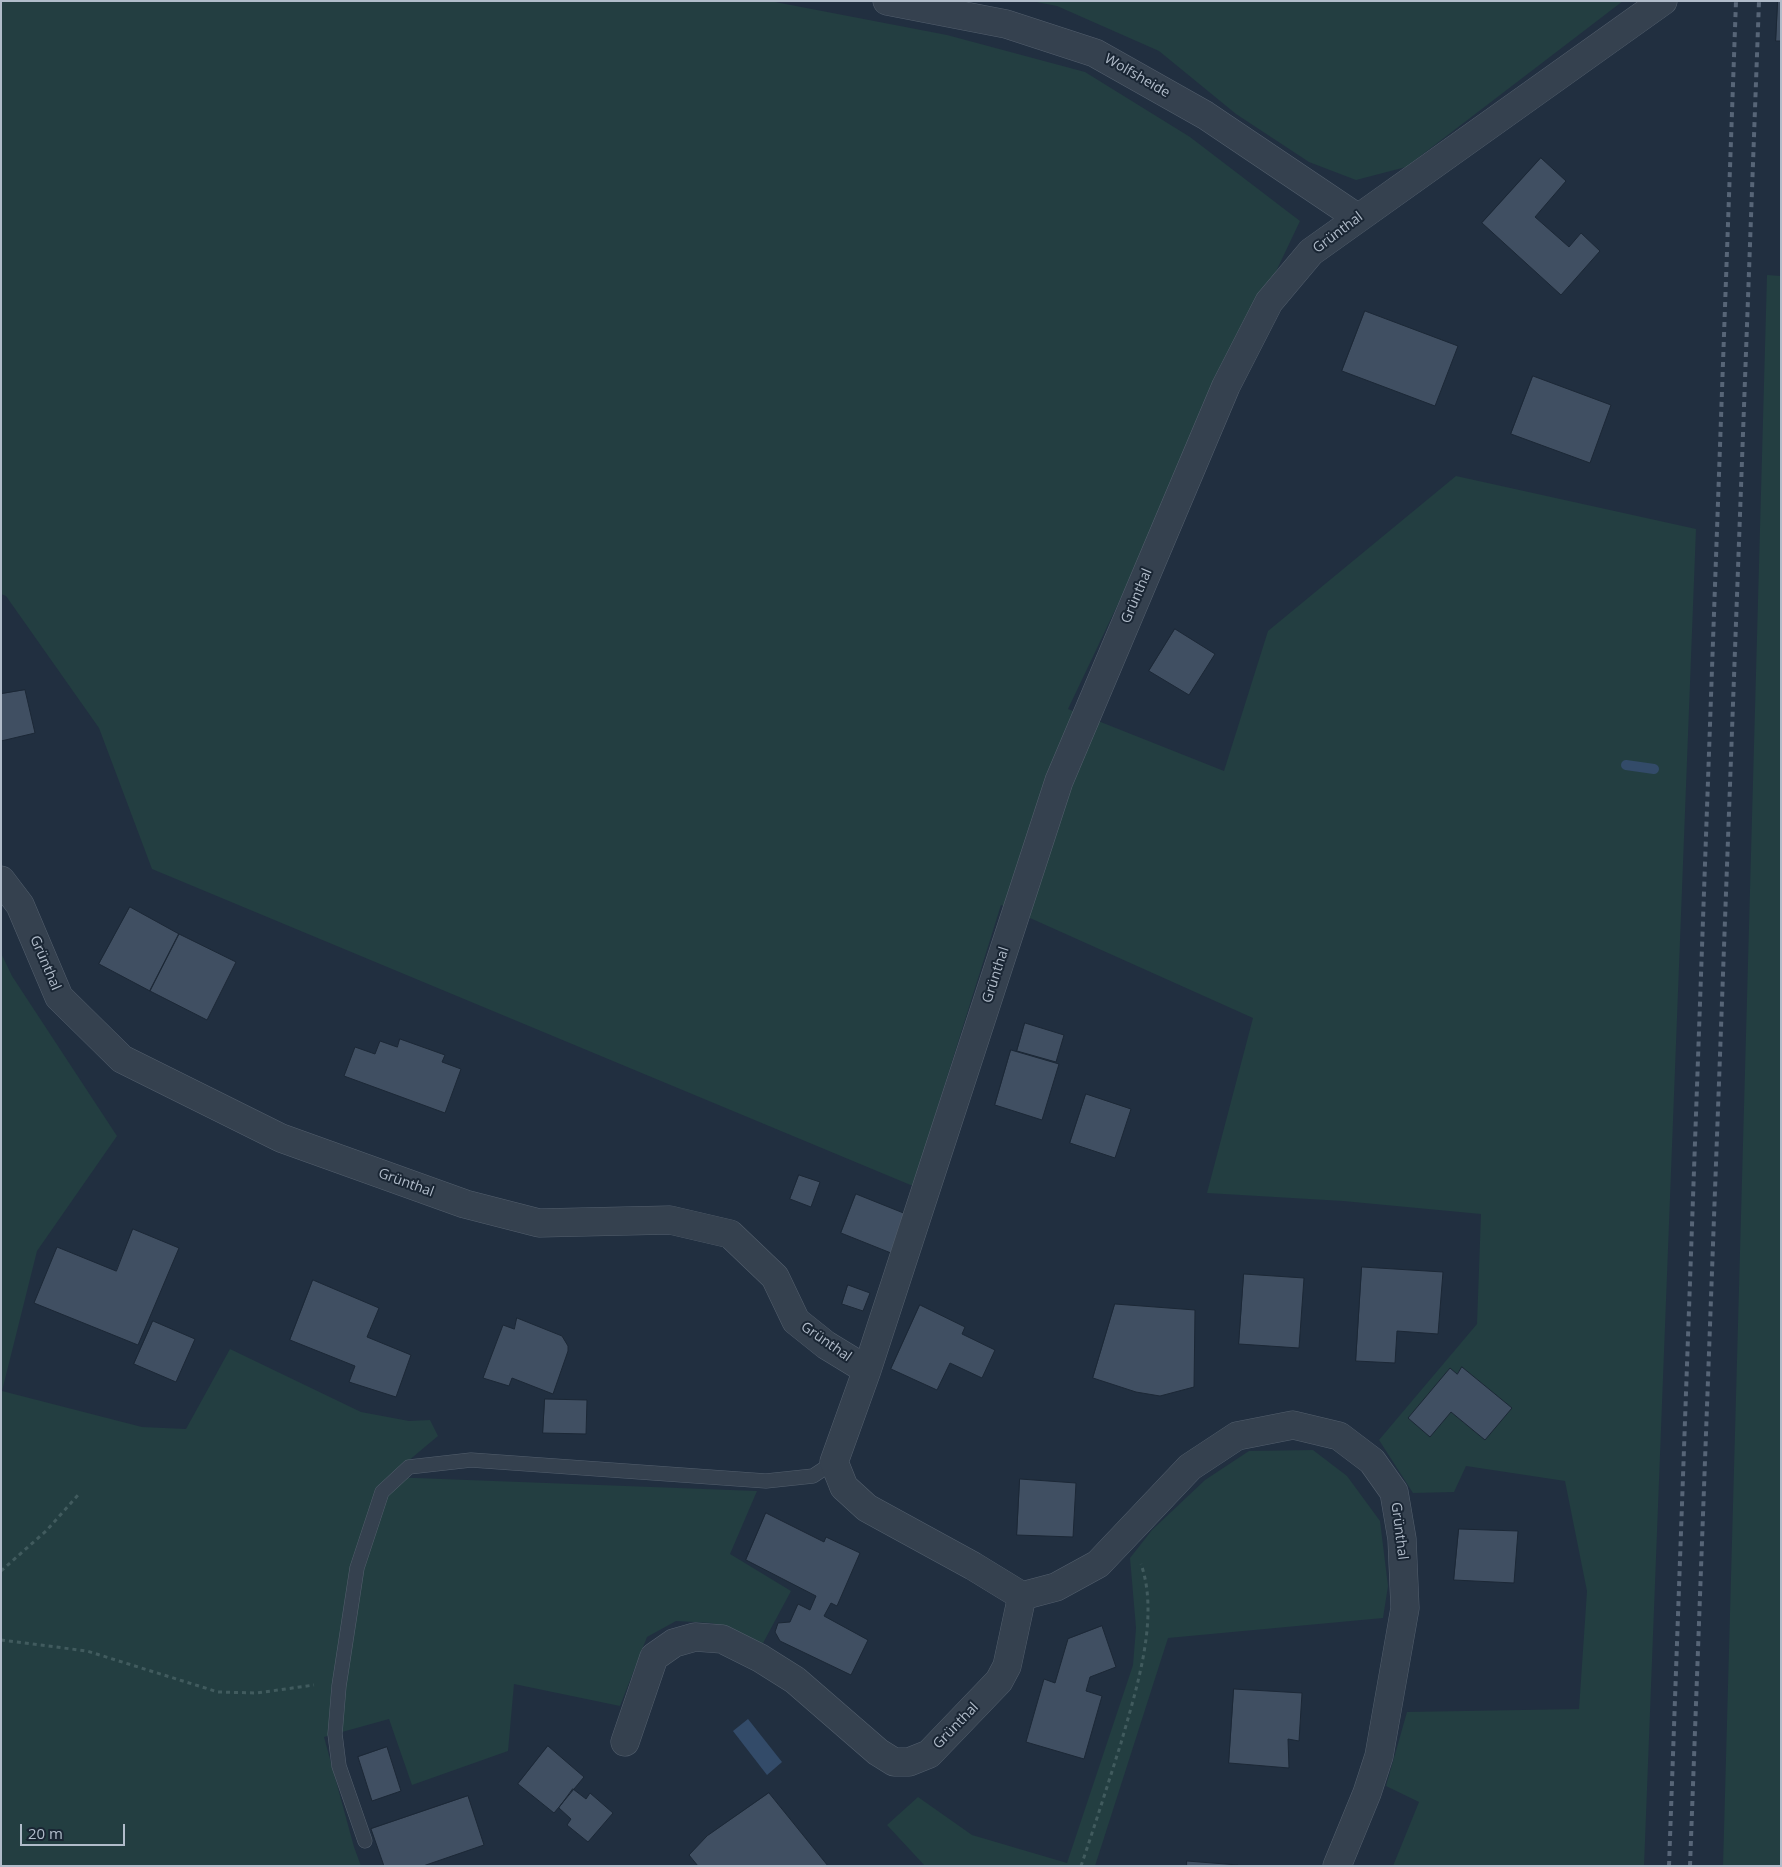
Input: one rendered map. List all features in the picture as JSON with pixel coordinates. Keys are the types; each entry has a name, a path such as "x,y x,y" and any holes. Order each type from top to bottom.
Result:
{"street":[{"name":"Wolfsheide","path":"888,1 1006,24 1095,52 1205,115 1358,218"},
{"name":"Grünthal","path":"834,1462 867,1370 1059,781 1226,386 1269,302 1311,252 1663,1"},
{"name":"Grünthal","path":"1,880 20,906 59,997 122,1060 281,1138 465,1204 539,1223 670,1220 730,1234 775,1277 796,1321 826,1345 867,1370"},
{"name":"Grünthal","path":"625,1742 654,1657 674,1643 695,1637 722,1639 760,1658 795,1680 878,1752 894,1762 909,1762 929,1754 999,1681 1007,1666 1018,1622 1022,1596 1056,1587 1098,1564 1130,1533 1190,1467 1237,1436 1293,1425 1339,1436 1372,1462 1394,1492 1402,1539 1404,1608 1379,1756 1367,1793 1337,1866"},
{"path":"834,1462 844,1487 867,1508 973,1566 1022,1596"}],"lane":[{"path":"365,1841 339,1766 335,1734 339,1686 358,1568 382,1492 409,1467 471,1460 766,1481 813,1476 834,1462"}],"path":[{"path":"1,1571 46,1531 79,1494"},
{"path":"1081,1866 1100,1813 1132,1705 1148,1628 1146,1579 1130,1533"},
{"path":"1,1640 86,1651 218,1692 257,1693 308,1685 339,1686"}],"green space":[{"path":"1,1 770,1 947,35 1085,72 1190,137 1300,221 1068,709 1224,771 1268,631 1456,476 1696,529 1644,1866 1393,1866 1419,1802 1386,1786 1407,1712 1579,1709 1587,1591 1565,1481 1466,1466 1454,1492 1413,1493 1379,1440 1477,1324 1481,1214 1343,1201 1207,1193 1253,1018 1001,905 913,1186 152,869 99,728 6,596 1,594"},
{"path":"1031,1 1623,1 1406,167 1356,180 1309,162 1236,114 1159,51 1057,6"},
{"path":"1767,275 1781,276 1781,1866 1723,1866"},
{"path":"1,953 12,976 117,1136 37,1251 2,1391 142,1427 186,1429 230,1349 361,1412 409,1421 430,1420 438,1436 389,1477 757,1491 730,1554 791,1591 762,1645 712,1623 676,1621 647,1637 620,1706 514,1684 508,1751 412,1785 389,1719 324,1737 361,1866 1,1866"},
{"path":"1313,1450 1347,1476 1380,1521 1388,1586 1383,1618 1168,1638 1095,1866 925,1866 887,1825 918,1797 972,1835 1067,1863 1133,1665 1136,1628 1130,1558 1152,1530 1205,1480 1249,1451"}],"water":[{"path":"748,1719 782,1762 767,1775 733,1731"}],"building":[{"path":"1778,1 1781,1 1781,41 1776,41"},
{"path":"1541,158 1566,181 1535,217 1569,247 1581,233 1600,251 1561,295 1482,223"},
{"path":"1365,311 1458,346 1435,406 1342,371"},
{"path":"1533,376 1611,405 1590,463 1511,434"},
{"path":"1175,629 1215,654 1189,695 1149,671"},
{"path":"25,690 35,733 1,741 1,694"},
{"path":"130,907 179,934 150,991 99,964"},
{"path":"179,934 236,962 207,1020 150,991"},
{"path":"1025,1023 1064,1035 1056,1062 1017,1051"},
{"path":"400,1039 445,1055 442,1062 461,1069 445,1113 344,1076 355,1047 375,1054 380,1041 397,1047"},
{"path":"1011,1050 1059,1064 1042,1120 995,1105"},
{"path":"1086,1094 1131,1109 1115,1158 1070,1143"},
{"path":"799,1175 820,1182 811,1207 790,1199"},
{"path":"856,1194 906,1214 891,1253 841,1233"},
{"path":"133,1229 179,1248 138,1345 34,1303 57,1247 116,1271"},
{"path":"1362,1267 1443,1272 1438,1334 1397,1331 1395,1363 1356,1361"},
{"path":"1244,1274 1304,1278 1299,1348 1239,1344"},
{"path":"313,1280 379,1308 367,1337 411,1355 396,1397 349,1382 355,1366 290,1340"},
{"path":"848,1285 870,1293 863,1311 842,1304"},
{"path":"1115,1304 1195,1310 1194,1387 1160,1396 1136,1392 1093,1378"},
{"path":"920,1305 965,1327 962,1334 995,1350 982,1378 950,1363 937,1390 891,1369"},
{"path":"517,1318 562,1336 568,1346 553,1394 512,1378 509,1386 483,1378 503,1325 514,1329"},
{"path":"153,1321 195,1339 176,1382 134,1364"},
{"path":"1462,1367 1512,1408 1485,1440 1451,1412 1430,1437 1408,1418 1450,1368 1457,1374"},
{"path":"545,1399 587,1400 586,1434 543,1433"},
{"path":"1020,1479 1076,1483 1073,1537 1017,1535"},
{"path":"766,1513 824,1542 826,1537 860,1553 837,1606 831,1603 824,1616 868,1640 851,1675 780,1641 775,1632 778,1623 790,1622 798,1604 810,1610 816,1596 746,1560"},
{"path":"1459,1529 1518,1531 1514,1583 1454,1580"},
{"path":"1102,1626 1116,1667 1090,1677 1086,1691 1102,1696 1084,1759 1026,1742 1044,1679 1055,1683 1068,1639"},
{"path":"1234,1689 1302,1693 1299,1741 1288,1739 1289,1768 1229,1763"},
{"path":"548,1746 584,1777 554,1813 518,1784"},
{"path":"387,1747 401,1791 372,1801 358,1757"},
{"path":"573,1789 586,1799 590,1793 613,1813 588,1842 567,1825 571,1819 559,1808"},
{"path":"769,1793 828,1866 698,1866 689,1855 707,1836"},
{"path":"468,1796 484,1845 423,1866 384,1866 371,1829"},
{"path":"1187,1861 1238,1865 1238,1866 1187,1866"}],"waterway":[{"path":"1626,765 1654,769"}],"railway":[{"path":"1669,1866 1736,1"},
{"path":"1690,1866 1759,1"}]}
